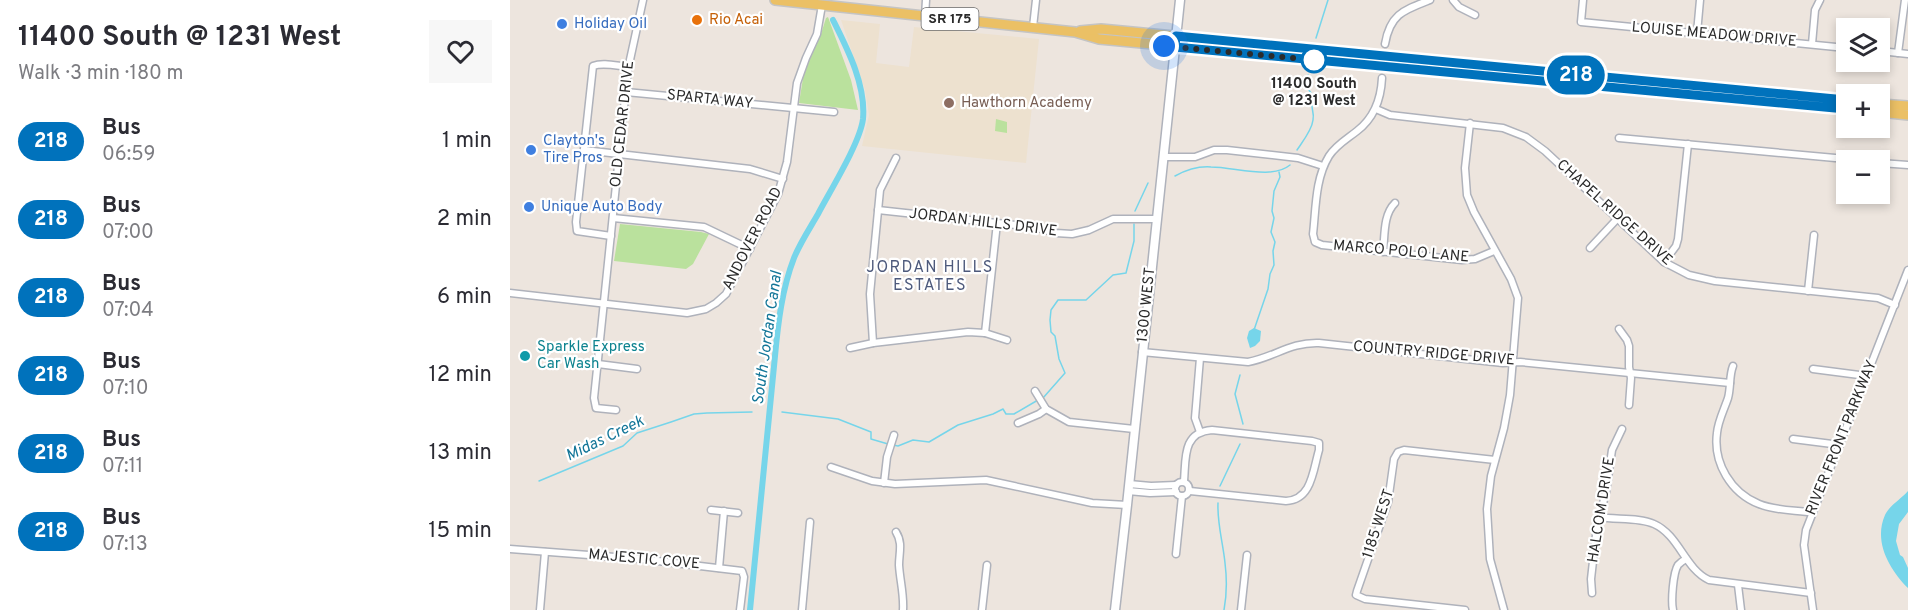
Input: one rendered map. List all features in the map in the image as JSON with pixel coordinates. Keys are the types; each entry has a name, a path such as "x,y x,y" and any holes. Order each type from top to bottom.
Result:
{"main road":[{"name":"SR 175","path":"775,0 1033,27 1075,32 1099,39 1175,47 1836,108"},
{"name":"SR 175","path":"1075,32 1101,29 1836,99"},
{"path":"1890,105 1908,106"},
{"path":"1890,113 1908,115"}],"street":[{"name":"OLD CEDAR DRIVE","path":"616,410 596,408 594,398 629,67 643,0"},
{"path":"925,16 926,0"},
{"path":"1033,27 1036,0"},
{"name":"1300 WEST","path":"1115,610 1180,0"},
{"path":"1385,44 1394,19 1408,9 1430,0"},
{"path":"1453,0 1459,7 1474,15"},
{"name":"LOUISE MEADOW DRIVE","path":"1583,0 1581,22 1836,47"},
{"path":"1697,33 1700,0"},
{"path":"1812,44 1815,10 1820,0"},
{"path":"1898,53 1905,0"},
{"name":"ANDOVER ROAD","path":"510,293 687,312 706,309 726,294 778,194 783,179 788,162 797,83 817,34 822,6"},
{"path":"1890,52 1908,54"},
{"path":"611,236 577,231 576,222 593,66 606,64 629,67"},
{"path":"1376,109 1382,78"},
{"name":"SPARTA WAY","path":"626,92 834,112"},
{"name":"CHAPEL RIDGE DRIVE","path":"1376,109 1390,115 1503,128 1536,143 1664,262 1677,270 1701,279 1878,298 1894,305"},
{"name":"MARCO POLO LANE","path":"1376,109 1364,125 1333,151 1323,166 1318,186 1313,234 1315,242 1322,245 1468,260 1494,251"},
{"path":"1470,123 1465,168 1467,195 1473,212 1514,285 1518,298 1507,412 1488,492 1486,526 1490,559 1504,610"},
{"path":"1619,138 1836,158"},
{"path":"1664,262 1676,246 1678,239 1688,144"},
{"path":"584,150 750,169 783,179"},
{"path":"1164,157 1195,157 1214,150 1227,150 1298,158 1323,166"},
{"path":"873,343 870,294 880,190 896,158"},
{"path":"1890,164 1908,165"},
{"path":"1383,252 1387,216 1395,203"},
{"name":"JORDAN HILLS DRIVE","path":"878,210 1072,234 1089,230 1113,219 1157,219"},
{"path":"613,218 705,227 750,249"},
{"path":"1590,248 1617,219"},
{"path":"985,333 997,223"},
{"path":"1808,291 1814,235"},
{"name":"RIVER FRONT PARKWAY","path":"1813,610 1804,541 1808,524 1908,270"},
{"path":"1619,329 1629,346 1631,374 1629,405"},
{"path":"850,348 948,334 985,333 1007,340"},
{"name":"COUNTRY RIDGE DRIVE","path":"1142,352 1248,362 1268,357 1287,347 1308,343 1730,383"},
{"path":"1200,358 1195,418 1200,432"},
{"path":"598,364 637,369"},
{"path":"1733,366 1729,394 1718,425 1716,440 1719,460 1726,478 1740,493 1756,503 1814,513"},
{"path":"1813,369 1867,376"},
{"path":"1035,391 1045,406 1069,422 1134,429"},
{"path":"1018,423 1039,414 1045,406"},
{"name":"HALCOM DRIVE","path":"1592,593 1591,579 1596,531 1605,497 1612,450 1622,429"},
{"path":"1182,496 1190,491 1295,500 1303,495 1310,484 1319,443 1212,430 1200,432 1188,445 1184,482"},
{"path":"884,483 887,457 894,435"},
{"path":"1793,439 1840,445"},
{"name":"1185 WEST","path":"1466,610 1365,599 1356,595 1388,502 1394,459 1398,452 1404,450 1495,460"},
{"path":"831,467 884,483 986,480 1092,503 1127,505"},
{"path":"1176,488 1179,482 1184,482 1188,484 1190,491"},
{"path":"1129,487 1176,488 1182,496 1176,554"},
{"path":"711,510 738,513"},
{"path":"719,568 724,512"},
{"path":"1599,517 1644,521 1657,525 1666,532 1696,572 1716,582 1811,593"},
{"path":"802,610 810,522"},
{"path":"896,532 901,545 899,564 904,595 903,610"},
{"name":"MAJESTIC COVE","path":"510,549 742,571 744,577 740,610"},
{"path":"540,610 545,552"},
{"path":"1241,610 1247,555"},
{"path":"1673,610 1676,570 1686,559"},
{"path":"982,610 987,565"},
{"path":"1738,585 1741,610"}],"shaded area":[{"name":"Hawthorn Academy","path":"841,20 880,24 876,63 909,67 914,27 1039,39 1026,163 862,146 869,115 865,90"}],"green space":[{"path":"828,17 851,80 858,110 799,103 804,72"},
{"path":"996,119 1007,122 1007,133 995,131"},
{"path":"620,224 709,234 693,264 686,269 614,261"}],"water":[{"path":"1254,328 1261,331 1260,341 1250,348 1247,338 1249,331"},
{"path":"1908,491 1908,512 1899,524 1896,541 1900,555 1908,568 1908,588 1895,573 1885,555 1881,535 1885,515"}],"waterway":[{"name":"Midas Creek","path":"1316,38 1328,0"},
{"name":"South Jordan Canal","path":"750,610 776,344 784,294 796,252 851,154 863,119 859,81 833,20"},
{"name":"Midas Creek","path":"1297,150 1309,132 1313,120 1313,96 1306,86 1308,75"},
{"name":"Midas Creek","path":"1175,176 1201,167 1273,172 1290,165"},
{"path":"1254,330 1274,265 1275,242 1271,232 1274,218 1272,211 1274,191 1280,177 1279,172"},
{"name":"Midas Creek","path":"1135,211 1148,183"},
{"name":"Midas Creek","path":"1043,398 1065,373 1059,359 1055,336 1051,332 1051,310 1058,300 1086,300 1113,275 1126,273 1134,241 1134,224"},
{"path":"1240,375 1235,394 1243,424"},
{"name":"Midas Creek","path":"893,445 898,446 913,440 929,442 958,425 1003,409 1006,414 1014,414 1038,400"},
{"name":"Midas Creek","path":"539,481 623,446 637,433 694,414 752,412"},
{"name":"Midas Creek","path":"782,412 838,419 871,432 871,439 888,444"},
{"path":"1220,486 1240,444"},
{"path":"1218,503 1226,575 1224,610"}],"bus line":[{"name":"218","path":"1836,99 1176,36 1175,47 1836,108"}],"place":[{"name":"Rio Acai","path":"697,20"},
{"name":"Holiday Oil","path":"562,24"},
{"name":"11400 South @ 1231 West","path":"1314,60"},
{"name":"Hawthorn Academy","path":"949,103"},
{"name":"Clayton's Tire Pros","path":"531,150"},
{"name":"Unique Auto Body","path":"529,207"},
{"name":"Sparkle Express Car Wash","path":"525,356"}],"district":[{"name":"JORDAN HILLS ESTATES","path":"930,277"}],"route":[{"path":"1164,46 1314,60"}]}
